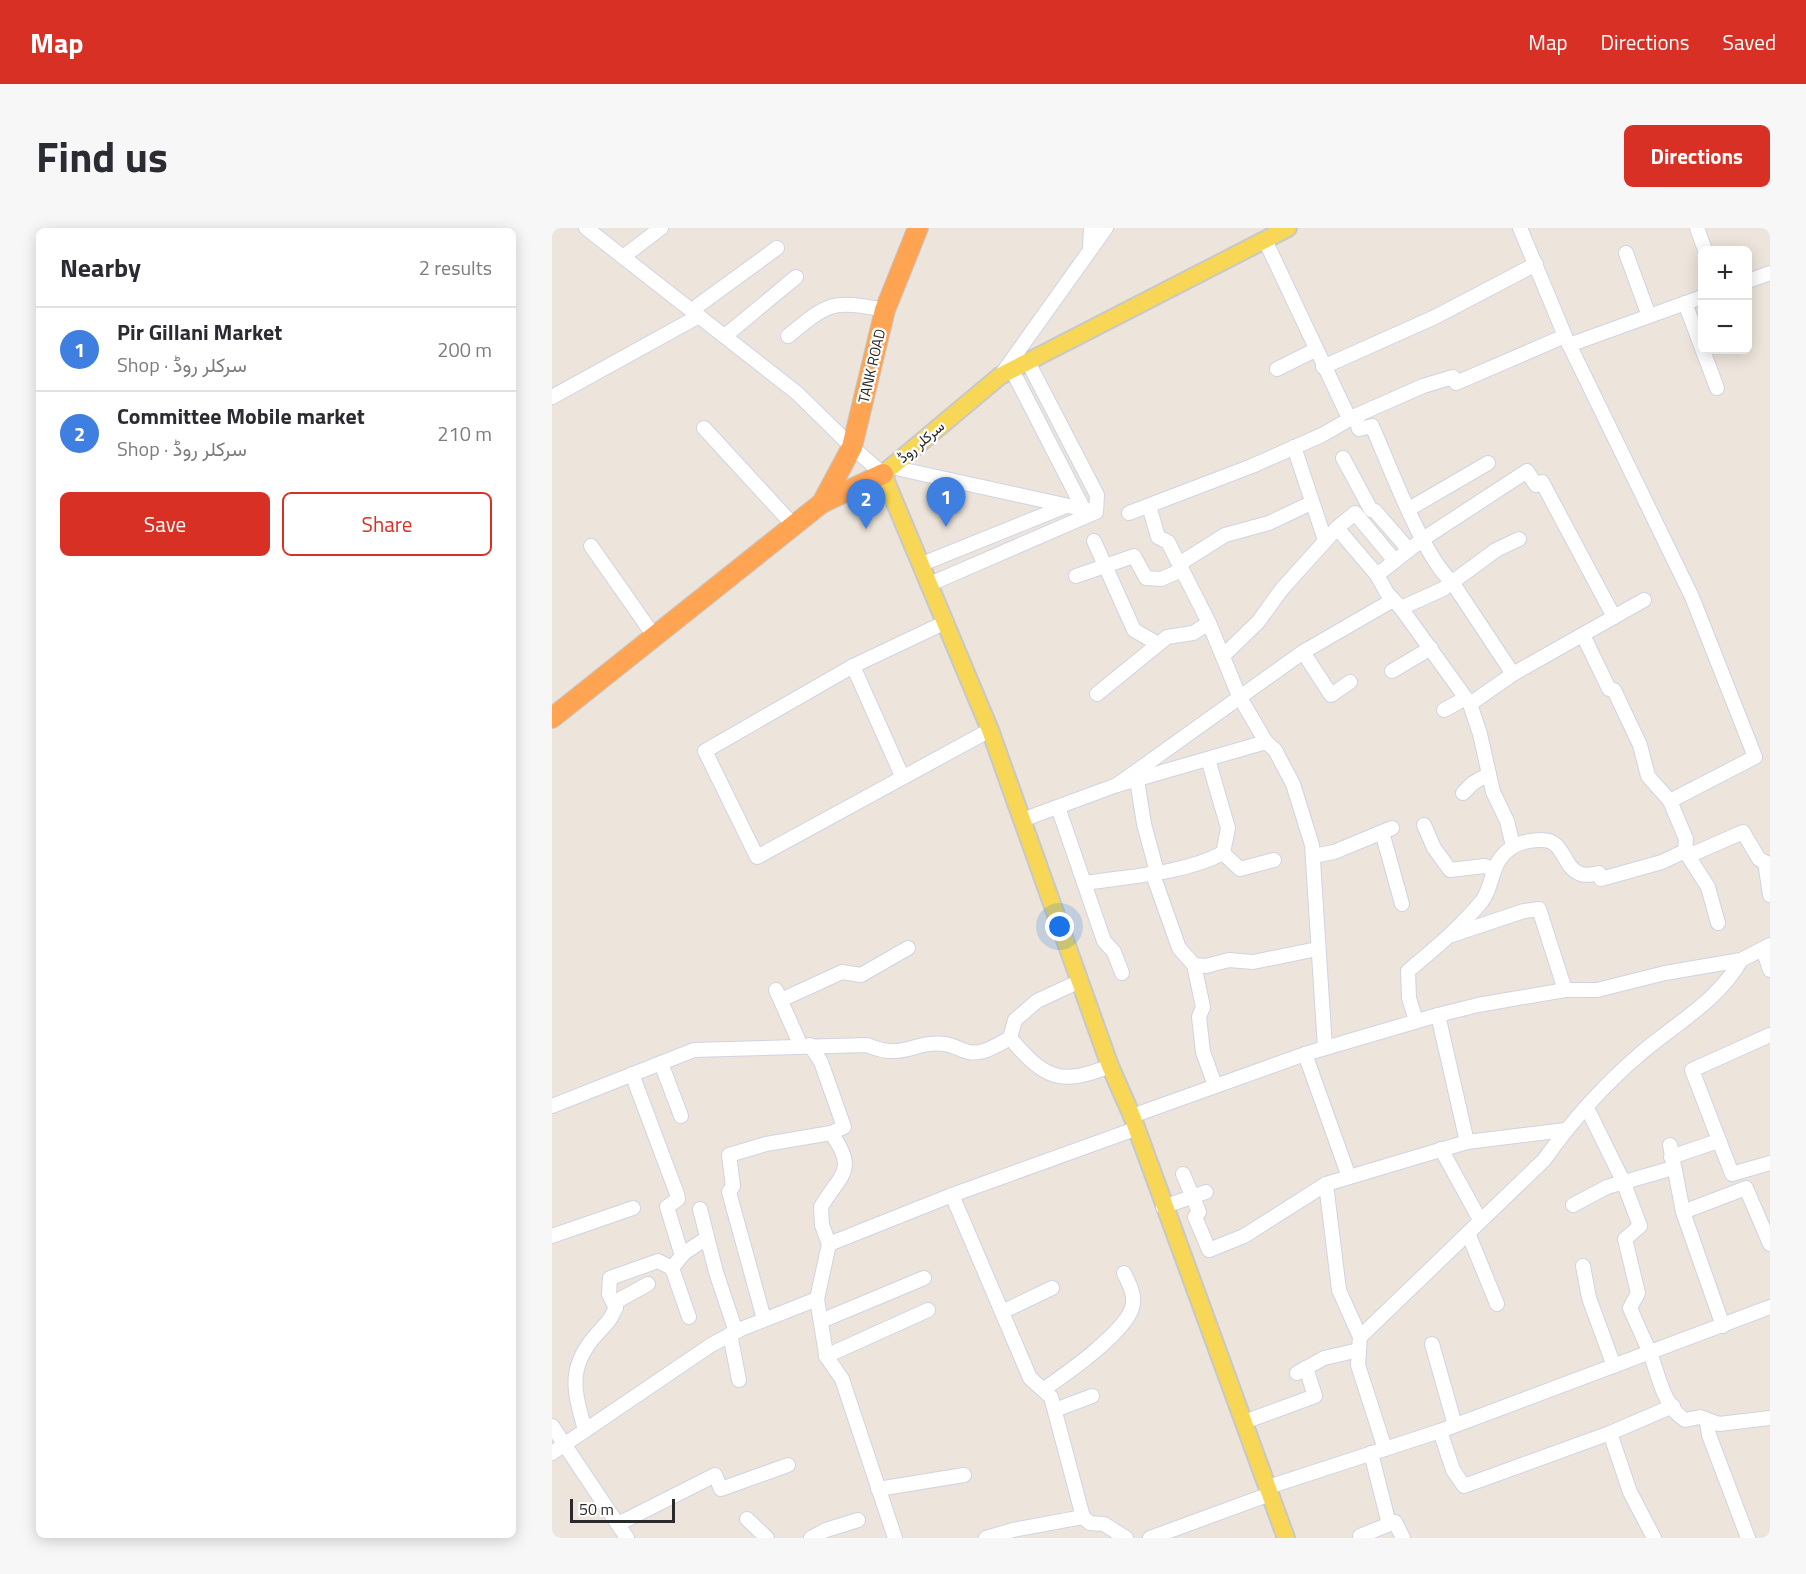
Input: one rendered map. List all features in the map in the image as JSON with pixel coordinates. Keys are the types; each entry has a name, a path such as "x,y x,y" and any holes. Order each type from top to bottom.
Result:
{"highway":[{"name":"TANK ROAD","path":"822,503 852,447 885,310 918,228"},
{"name":"سرکلر روڈ","path":"552,718 822,503 887,471"}],"main road":[{"name":"سرکلر روڈ","path":"887,471 1006,373 1288,228"},
{"path":"887,471 921,564 990,730 1110,1066 1286,1538"}],"street":[{"path":"586,228 797,393 852,447 887,471 1090,511"},
{"path":"623,257 662,228"},
{"path":"1090,249 1091,228"},
{"path":"1090,511 1006,373 1106,228"},
{"path":"1520,228 1567,341 1692,597 1755,758 1670,801"},
{"path":"1697,228 1704,246"},
{"path":"1265,240 1315,350 1352,417 1359,429 1372,426 1423,539 1443,574 1452,582 1513,675"},
{"path":"552,398 695,313 777,248"},
{"path":"1626,253 1649,316"},
{"path":"1323,366 1435,317 1536,264"},
{"path":"1752,280 1770,273"},
{"path":"725,336 796,277"},
{"path":"1129,513 1322,435 1352,417 1433,383 1453,376 1456,383 1567,341 1698,298"},
{"path":"788,336 822,308 846,302 885,310"},
{"path":"1685,303 1717,387"},
{"path":"1277,369 1315,350"},
{"path":"930,584 1090,511 1097,495 1028,362"},
{"path":"704,428 794,526"},
{"path":"1293,447 1326,540"},
{"path":"1343,458 1371,510 1376,511 1409,550"},
{"path":"1410,509 1488,463"},
{"path":"1377,575 1423,539 1527,471 1536,485 1542,482 1614,617"},
{"path":"1076,576 1134,556 1146,578 1161,579 1225,535 1269,523 1311,503"},
{"path":"921,564 1066,506"},
{"path":"1149,506 1158,537 1168,542 1209,623 1239,696 1266,742 1275,750 1293,784 1312,845 1325,1048"},
{"path":"1223,656 1258,622 1282,589 1337,528 1355,513 1395,561"},
{"path":"1337,528 1377,575 1468,701 1513,846"},
{"path":"1117,785 1303,652 1397,604 1452,582 1496,550 1518,539"},
{"path":"1094,542 1134,630 1158,644"},
{"path":"591,546 654,636"},
{"path":"1444,710 1468,701 1644,600"},
{"path":"946,622 853,666 705,751 757,856 990,730"},
{"path":"1097,694 1167,636 1193,633 1209,623"},
{"path":"1583,634 1609,689 1614,690 1640,745 1648,776 1670,801 1686,839 1685,851 1708,887 1718,923"},
{"path":"1392,671 1431,648"},
{"path":"1303,652 1331,695 1350,682"},
{"path":"853,666 902,776"},
{"path":"1022,820 1117,785 1266,742"},
{"path":"1208,759 1228,828 1224,853"},
{"path":"1463,793 1473,783 1489,774"},
{"path":"1137,780 1154,872 1179,948 1194,965 1203,1007 1200,1017 1203,1052 1215,1085"},
{"path":"1058,807 1104,940 1114,951 1122,973"},
{"path":"1424,825 1434,848 1450,870 1484,866 1492,869"},
{"path":"1313,856 1334,852 1387,830 1402,904"},
{"path":"1416,1021 1409,998 1408,971 1450,936 1488,892 1492,869 1513,846 1544,839 1558,845 1575,871 1582,875 1599,873 1601,879 1662,862 1685,851 1695,853 1743,832 1759,859 1765,861 1770,895"},
{"path":"1224,853 1240,869 1274,860"},
{"path":"1085,883 1210,860 1224,853"},
{"path":"1450,936 1524,911 1539,909 1565,990"},
{"path":"829,1244 1133,1123 1215,1085 1305,1054 1416,1021 1478,1005 1565,990 1597,990 1665,973 1741,960 1767,947 1770,970"},
{"path":"764,1319 729,1192 733,1186 729,1155 766,1144 831,1133 844,1127 821,1062 806,1045 778,995 842,972 861,975 908,948"},
{"path":"1194,965 1206,966 1229,960 1253,962 1317,949"},
{"path":"1244,1422 1315,1396 1302,1370 1360,1343 1480,1220 1544,1160 1565,1130 1639,1055 1697,1010 1731,977 1741,960"},
{"path":"552,1106 694,1050 867,1045 884,1052 892,1052 947,1044 967,1053 981,1052 1010,1038 1016,1020 1037,1001 1080,981"},
{"path":"1438,1015 1467,1142"},
{"path":"1770,1035 1692,1070 1732,1174 1770,1163"},
{"path":"1010,1038 1026,1057 1060,1078 1082,1077 1110,1066"},
{"path":"1305,1054 1349,1177"},
{"path":"661,1063 681,1116"},
{"path":"632,1074 677,1194 678,1199 667,1207 682,1256"},
{"path":"1587,1108 1623,1181 1640,1226 1625,1239 1638,1293 1630,1308 1650,1353 1663,1392 1678,1415 1685,1420 1700,1417 1707,1422 1719,1424 1770,1418"},
{"path":"1183,1174 1199,1212 1195,1217 1209,1250 1244,1236 1326,1184 1467,1142 1565,1130"},
{"path":"831,1133 843,1149 845,1168 840,1184 821,1207 822,1225 829,1244 817,1299 826,1356 842,1379 895,1538"},
{"path":"1573,1205 1671,1157 1718,1141"},
{"path":"1441,1149 1480,1220"},
{"path":"1671,1157 1683,1212 1724,1326"},
{"path":"1326,1184 1339,1290 1360,1343 1358,1365 1385,1449"},
{"path":"1683,1212 1746,1188 1770,1244"},
{"path":"1163,1208 1206,1192"},
{"path":"952,1195 1030,1378 1051,1397 1083,1516 1090,1523 1104,1524 1126,1538"},
{"path":"552,1236 633,1208"},
{"path":"700,1209 733,1333 739,1380"},
{"path":"1468,1233 1497,1304"},
{"path":"672,1268 682,1256 707,1238"},
{"path":"1179,1249 1204,1239"},
{"path":"616,1308 609,1294 610,1278 658,1261 672,1268 689,1317"},
{"path":"1582,1266 1589,1298 1614,1366"},
{"path":"1044,1389 1090,1353 1125,1320 1132,1309 1134,1296 1124,1273"},
{"path":"821,1321 924,1278"},
{"path":"585,1430 576,1400 575,1371 582,1352 615,1315 617,1301 648,1284"},
{"path":"1002,1312 1052,1288"},
{"path":"552,1452 711,1345 764,1319 817,1299"},
{"path":"1150,1538 1269,1490 1440,1431 1770,1307"},
{"path":"826,1356 928,1310"},
{"path":"1432,1344 1455,1425"},
{"path":"1055,1410 1092,1396"},
{"path":"1440,1431 1453,1470 1464,1486 1610,1433 1673,1406"},
{"path":"1707,1422 1709,1435 1748,1538"},
{"path":"552,1426 627,1538"},
{"path":"1610,1433 1630,1492 1654,1538"},
{"path":"1371,1453 1389,1524"},
{"path":"618,1524 715,1474 721,1489 788,1465"},
{"path":"878,1489 964,1475"},
{"path":"986,1538 1015,1534 1083,1516"},
{"path":"747,1520 767,1538"},
{"path":"811,1538 826,1530 858,1520"},
{"path":"1360,1536 1395,1522 1403,1538"}],"place":[{"name":"Pir Gillani Market","path":"946,527"},
{"name":"Committee Mobile market","path":"866,529"}]}
